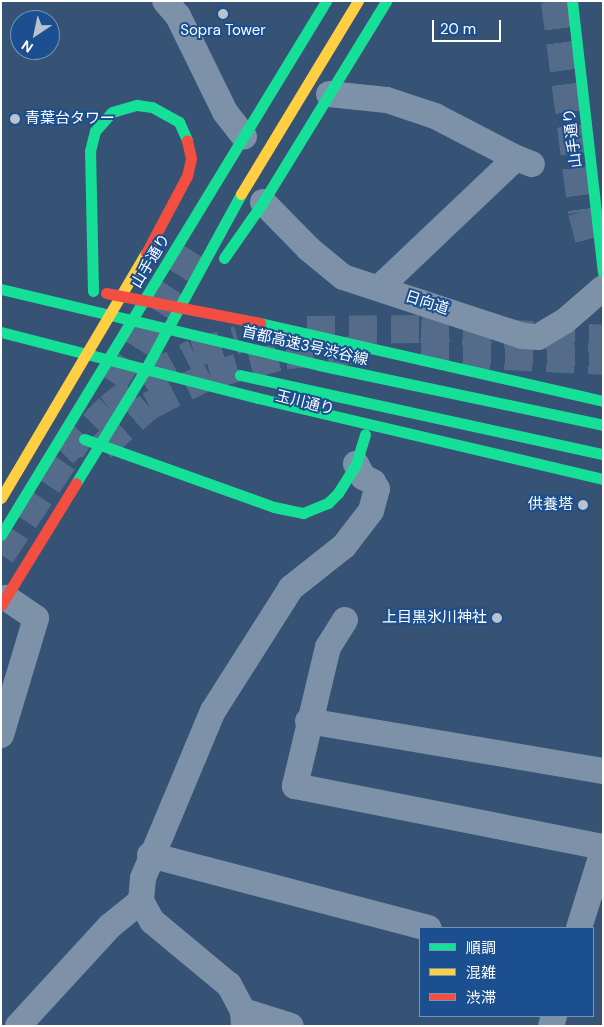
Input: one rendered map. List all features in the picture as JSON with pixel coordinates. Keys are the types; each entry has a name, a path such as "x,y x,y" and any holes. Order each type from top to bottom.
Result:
{"main road":[{"name":"山手通り","path":"1,535 326,1"},
{"path":"144,372 215,271 358,1"},
{"path":"4,601 252,198 329,94 386,1"},
{"name":"山手通り","path":"572,1 603,272"},
{"path":"1,498 152,243 187,176 189,145 179,122 166,112 137,106 112,112 95,131 90,151 88,290 224,315 603,400"},
{"name":"首都高速3号渋谷線","path":"1,289 319,366 601,440"},
{"path":"48,300 141,308 603,393"},
{"path":"1,320 168,359"},
{"path":"1,332 258,398 600,480 603,417"},
{"name":"玉川通り","path":"1,344 365,434 600,480"},
{"path":"226,372 601,440"},
{"path":"65,432 274,507 303,512 328,503 349,478 356,464 365,434"}],"street":[{"path":"166,1 178,16 225,112 244,136"},
{"path":"329,94 387,100 435,116 524,161 379,288"},
{"name":"日向道","path":"252,198 343,277 522,336 538,337 565,321 603,288"},
{"path":"291,1026 244,1018 230,985 169,938 152,921 141,901 142,878 150,855 213,711 298,580 344,546 371,510 377,489 373,482 363,478 356,464"},
{"path":"1,735 36,618 4,601"},
{"path":"345,620 331,639 308,721 295,786 603,849 579,927"},
{"path":"308,721 603,771"},
{"path":"150,855 424,927"},
{"path":"18,1026 110,926 141,901"}],"tunnel":[{"path":"555,1 582,212 592,251"},
{"path":"113,383 199,246"},
{"path":"307,330 421,329 603,339"},
{"path":"63,454 109,408 148,377 194,353 238,340"},
{"path":"102,447 149,406 210,375 286,355 358,350"},
{"path":"421,352 603,361"},
{"path":"1,555 77,441"}],"traffic: fast":[{"path":"1,535 326,1"},
{"path":"224,258 263,202 386,1"},
{"path":"572,1 603,272"},
{"path":"93,291 90,151 95,131 112,112 137,105 152,107 179,122 187,140"},
{"path":"76,483 144,372 241,194"},
{"path":"1,289 319,365 603,425"},
{"path":"260,323 603,401"},
{"path":"1,332 258,398 603,479"},
{"path":"240,375 603,454"},
{"path":"84,439 274,507 303,513 328,503 338,493 356,464 365,434"}],"traffic: slow":[{"path":"241,194 358,1"},
{"path":"1,498 146,253"}],"traffic: jam":[{"path":"146,253 187,176 191,158 187,140"},
{"path":"106,293 260,323"},
{"path":"1,605 76,483"}],"place":[{"name":"Sopra Tower","path":"223,14"},
{"name":"青葉台タワー","path":"15,119"},
{"name":"供養塔","path":"583,505"},
{"name":"上目黒氷川神社","path":"497,618"}]}
